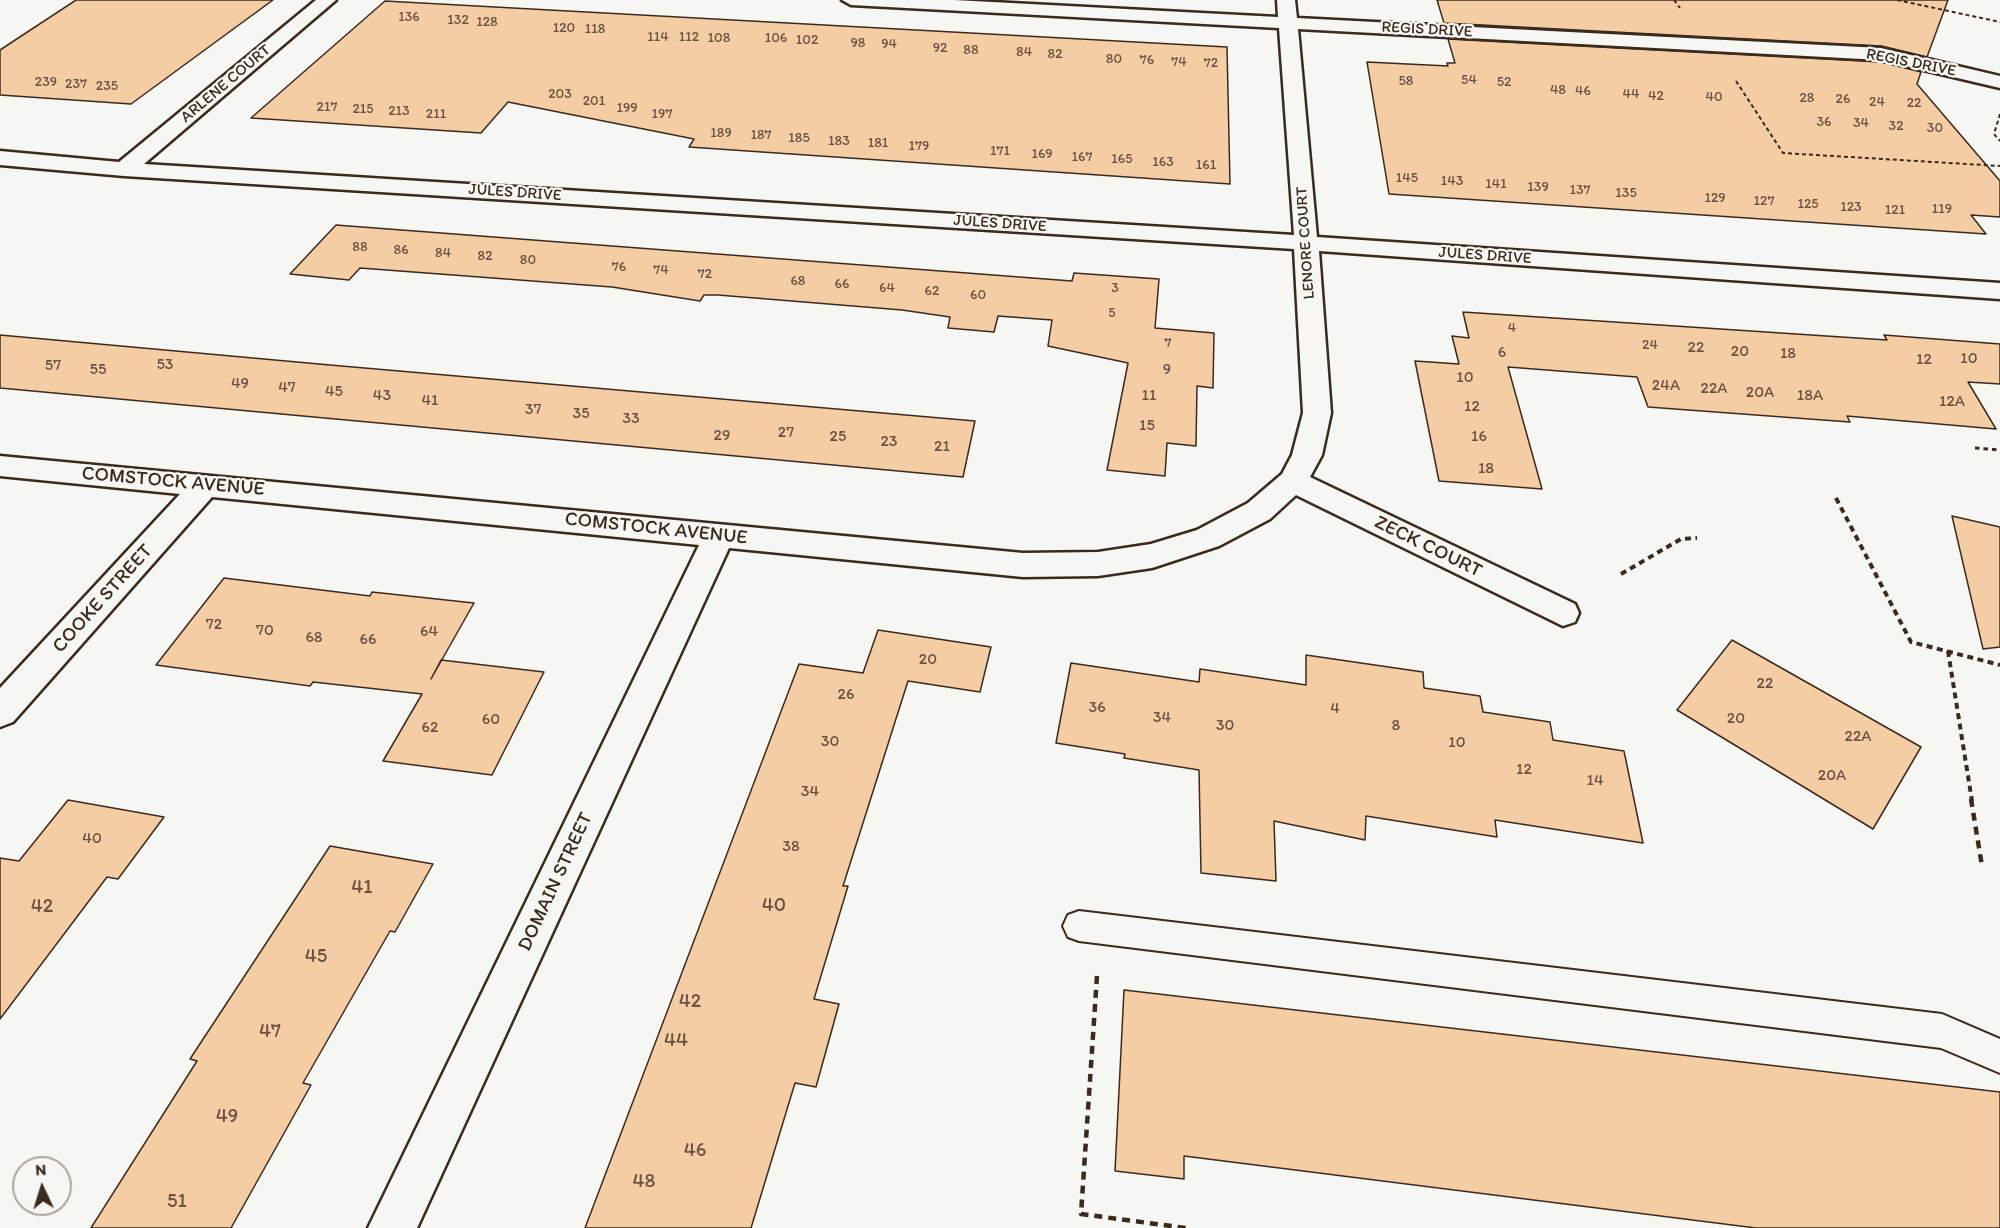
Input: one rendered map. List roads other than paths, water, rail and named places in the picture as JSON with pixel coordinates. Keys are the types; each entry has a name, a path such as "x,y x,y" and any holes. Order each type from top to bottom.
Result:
{"street":[{"name":"ARLENE COURT","path":"124,169 327,0"},
{"name":"REGIS DRIVE","path":"851,0 1287,11 1881,54 2000,82"},
{"name":"LENORE COURT","path":"1287,11 1317,413 1307,455 1293,481"},
{"name":"JULES DRIVE","path":"0,158 124,169 1306,243 2000,291"},
{"name":"COMSTOCK AVENUE","path":"0,466 1023,565 1098,564 1152,555 1208,538 1259,511 1293,481"},
{"name":"ZECK COURT","path":"1293,481 1563,613"},
{"name":"COOKE STREET","path":"0,712 206,485"},
{"name":"DOMAIN STREET","path":"392,1228 718,536"}],"lane":[{"path":"1079,926 1942,1031 2000,1056"}]}
